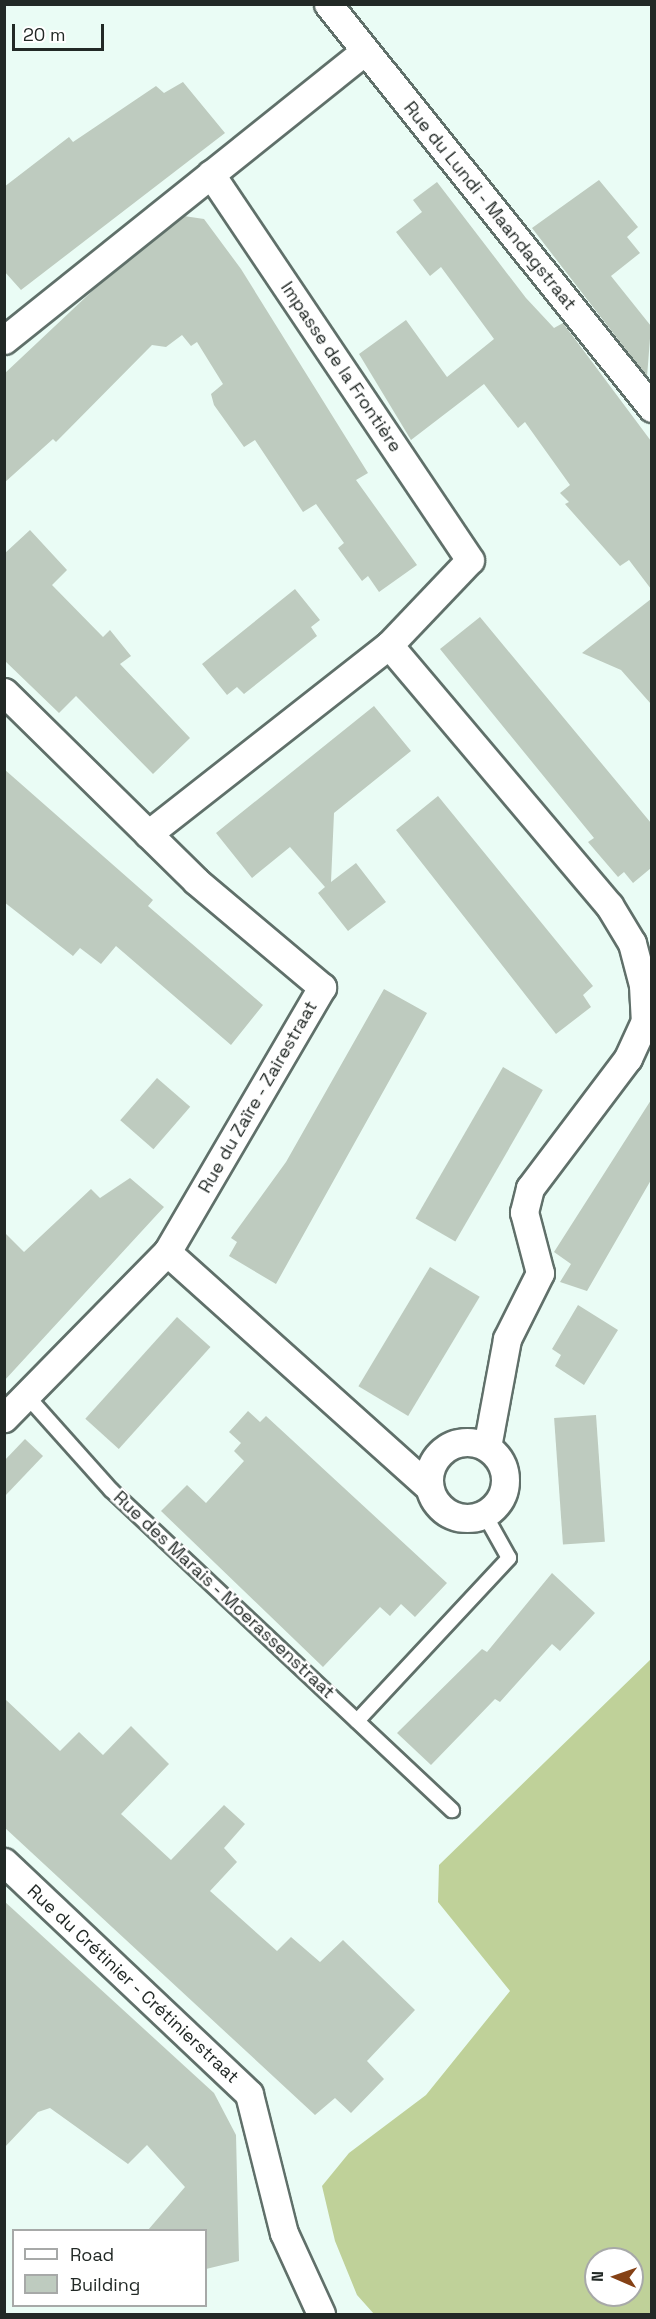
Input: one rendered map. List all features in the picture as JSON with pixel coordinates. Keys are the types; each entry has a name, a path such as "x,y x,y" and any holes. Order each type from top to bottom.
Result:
{"street":[{"name":"Rue du Lundi - Maandagstraat","path":"328,4 651,408"},
{"path":"4,340 365,51"},
{"name":"Impasse de la Frontière","path":"211,174 470,560 389,645"},
{"path":"148,834 389,645 609,905 632,943 643,985 645,1021 628,1058 530,1188 524,1212 540,1273 507,1339 487,1447"},
{"name":"Rue du Zaïre - Zairestraat","path":"4,692 148,834 322,987 167,1252 26,1395"},
{"path":"167,1252 429,1487 437,1505 459,1518 485,1515 498,1504 506,1477 487,1447 465,1441 445,1449 433,1462 429,1487"},
{"path":"4,1418 26,1395"},
{"name":"Rue du Crétinier - Crétinierstraat","path":"4,1862 249,2094 284,2234 321,2314"}],"lane":[{"name":"Rue des Marais - Moerassenstraat","path":"26,1395 111,1490 452,1810"},
{"path":"357,1721 509,1558 485,1515"}],"green space":[{"path":"651,1659 651,2314 374,2314 357,2295 335,2241 322,2186 349,2153 426,2095 510,1991 438,1902 439,1865"}],"building":[{"path":"183,82 225,133 21,290 4,271 4,187 69,137 73,142 156,86 164,93"},
{"path":"599,180 638,227 627,237 640,253 611,276 651,326 647,377 532,228"},
{"path":"437,182 526,298 554,328 563,323 651,441 651,589 629,560 620,566 565,504 569,502 560,493 570,485 525,422 518,428 484,384 411,440 359,354 406,320 447,377 494,339 441,267 430,276 396,232 422,212 413,200"},
{"path":"184,216 204,219 241,269 368,473 356,480 417,565 379,592 368,576 362,581 338,548 344,543 316,504 303,512 255,440 244,447 214,405 211,394 223,384 197,342 191,346 182,335 166,347 152,345 56,442 53,439 4,483 4,374 105,279"},
{"path":"30,530 67,570 52,585 103,637 110,630 131,656 120,664 190,738 153,774 76,696 59,713 4,660 4,554"},
{"path":"295,589 320,620 311,627 317,636 244,694 237,687 227,695 202,664"},
{"path":"651,599 651,704 621,670 582,653"},
{"path":"480,617 651,823 651,868 633,883 624,872 618,877 588,842 594,838 440,649"},
{"path":"374,706 411,751 334,813 331,882 356,863 386,902 348,931 318,893 325,887 290,847 252,878 216,833"},
{"path":"4,769 153,900 148,906 263,1005 231,1045 116,946 101,964 80,948 73,956 4,902"},
{"path":"438,796 593,986 583,995 591,1007 556,1034 396,830"},
{"path":"384,989 427,1013 276,1284 229,1256 237,1242 231,1238 286,1162"},
{"path":"503,1067 543,1090 455,1242 416,1219"},
{"path":"157,1078 190,1107 153,1149 120,1120"},
{"path":"651,1100 651,1180 587,1291 560,1282 571,1264 554,1252"},
{"path":"130,1178 164,1207 4,1381 4,1232 24,1252 91,1189 100,1198"},
{"path":"430,1267 480,1297 408,1416 358,1386"},
{"path":"578,1305 618,1330 584,1385 555,1366 561,1355 552,1349"},
{"path":"177,1317 210,1347 119,1449 85,1419"},
{"path":"248,1411 260,1422 266,1416 447,1583 415,1617 401,1604 390,1616 380,1607 323,1667 161,1511 187,1485 206,1503 244,1461 234,1451 241,1443 229,1432"},
{"path":"596,1415 605,1542 563,1545 554,1418"},
{"path":"25,1439 43,1456 4,1497 4,1461"},
{"path":"552,1573 595,1613 560,1651 552,1644 500,1702 495,1699 431,1765 397,1733 482,1649 487,1652"},
{"path":"4,1698 60,1751 79,1732 103,1755 131,1726 169,1764 121,1814 171,1860 224,1805 245,1824 224,1848 237,1862 210,1891 277,1951 291,1937 320,1962 343,1940 415,2010 367,2061 384,2079 351,2113 335,2098 315,2115 4,1827"},
{"path":"4,1901 214,2093 236,2135 239,2261 207,2269 207,2229 149,2229 185,2187 147,2145 128,2164 50,2108 38,2112 4,2148"}]}
